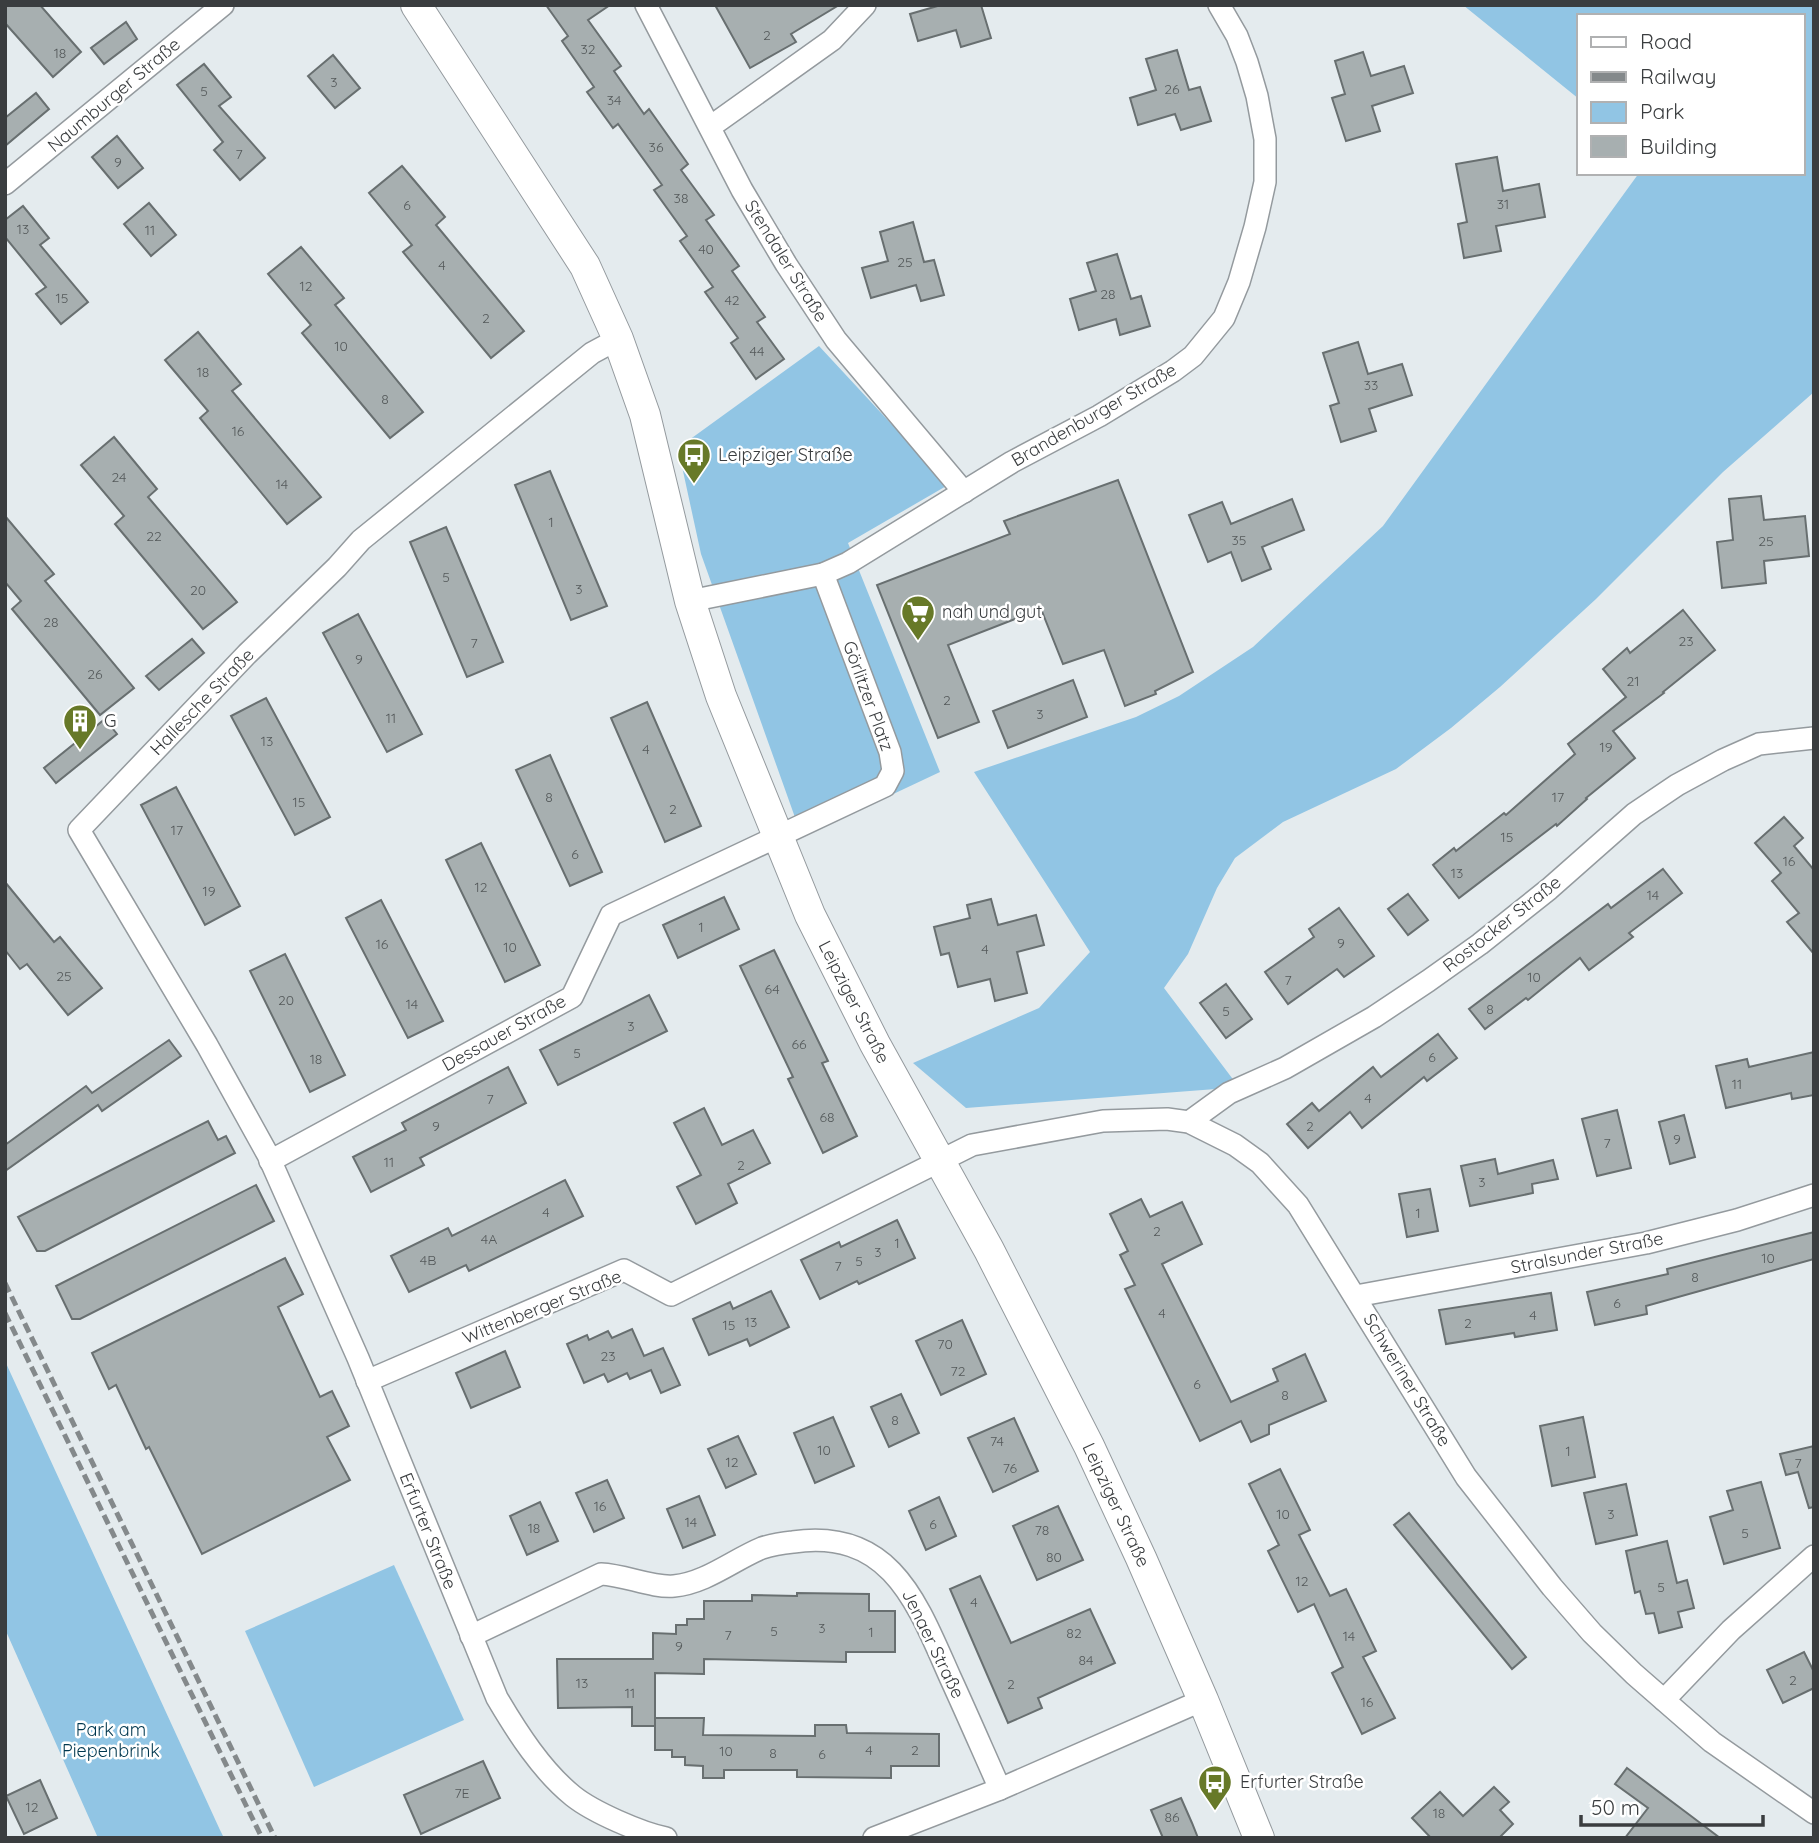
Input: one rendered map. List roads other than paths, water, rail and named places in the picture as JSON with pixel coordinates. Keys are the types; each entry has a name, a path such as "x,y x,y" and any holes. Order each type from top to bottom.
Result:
{"main road":[{"name":"Leipziger Straße","path":"416,5 585,266 618,339 645,415 690,601 721,696 816,927 874,1044 1013,1296 1089,1446 1203,1700 1259,1838"}],"street":[{"name":"Naumburger Straße","path":"5,184 223,5"},
{"name":"Stendaler Straße","path":"646,5 742,190 786,264 836,340 964,492"},
{"path":"710,127 832,40 865,5"},
{"name":"Brandenburger Straße","path":"690,601 823,574 848,563 1012,462 1099,416 1193,356 1224,318 1239,282 1265,182 1265,139 1257,96 1237,36 1219,5"},
{"name":"Hallesche Straße","path":"269,1158 207,1045 79,830 247,654 328,576 361,540 592,353 618,339"},
{"name":"Görlitzer Platz","path":"778,837 885,786 893,771 890,752 823,574"},
{"name":"Rostocker Straße","path":"1189,1122 1229,1093 1285,1068 1374,1017 1427,981 1480,944 1634,814 1677,785 1759,744 1814,738"},
{"name":"Dessauer Straße","path":"269,1158 572,997 611,915 778,837"},
{"name":"Schweriner Straße","path":"939,1161 972,1145 1103,1121 1167,1119 1189,1122 1235,1144 1260,1163 1298,1205 1466,1477 1506,1531 1592,1633 1634,1674 1712,1742 1814,1813"},
{"name":"Erfurter Straße","path":"269,1158 367,1381 471,1636 509,1719 550,1773 574,1797 646,1834 666,1838"},
{"name":"Wittenberger Straße","path":"367,1381 624,1269 671,1295 939,1161"},
{"name":"Stralsunder Straße","path":"1356,1296 1646,1243 1737,1220 1814,1195"},
{"name":"Jenaer Straße","path":"471,1636 601,1574 618,1574 671,1586 693,1582 764,1547 794,1541 824,1540 852,1544 881,1562 905,1584 921,1612 1000,1788"},
{"path":"1664,1700 1731,1630 1814,1556"},
{"path":"874,1838 1000,1788 1203,1700"}],"railway":[{"path":"5,1283 275,1838"},
{"path":"5,1313 262,1838"}],"place":[{"name":"Leipziger Straße","path":"694,485"},
{"name":"nah und gut","path":"918,642"},
{"name":"G","path":"80,751"},
{"name":"Erfurter Straße","path":"1215,1812"}],"park label":[{"name":"Park am Piepenbrink","path":"111,1740"}]}
